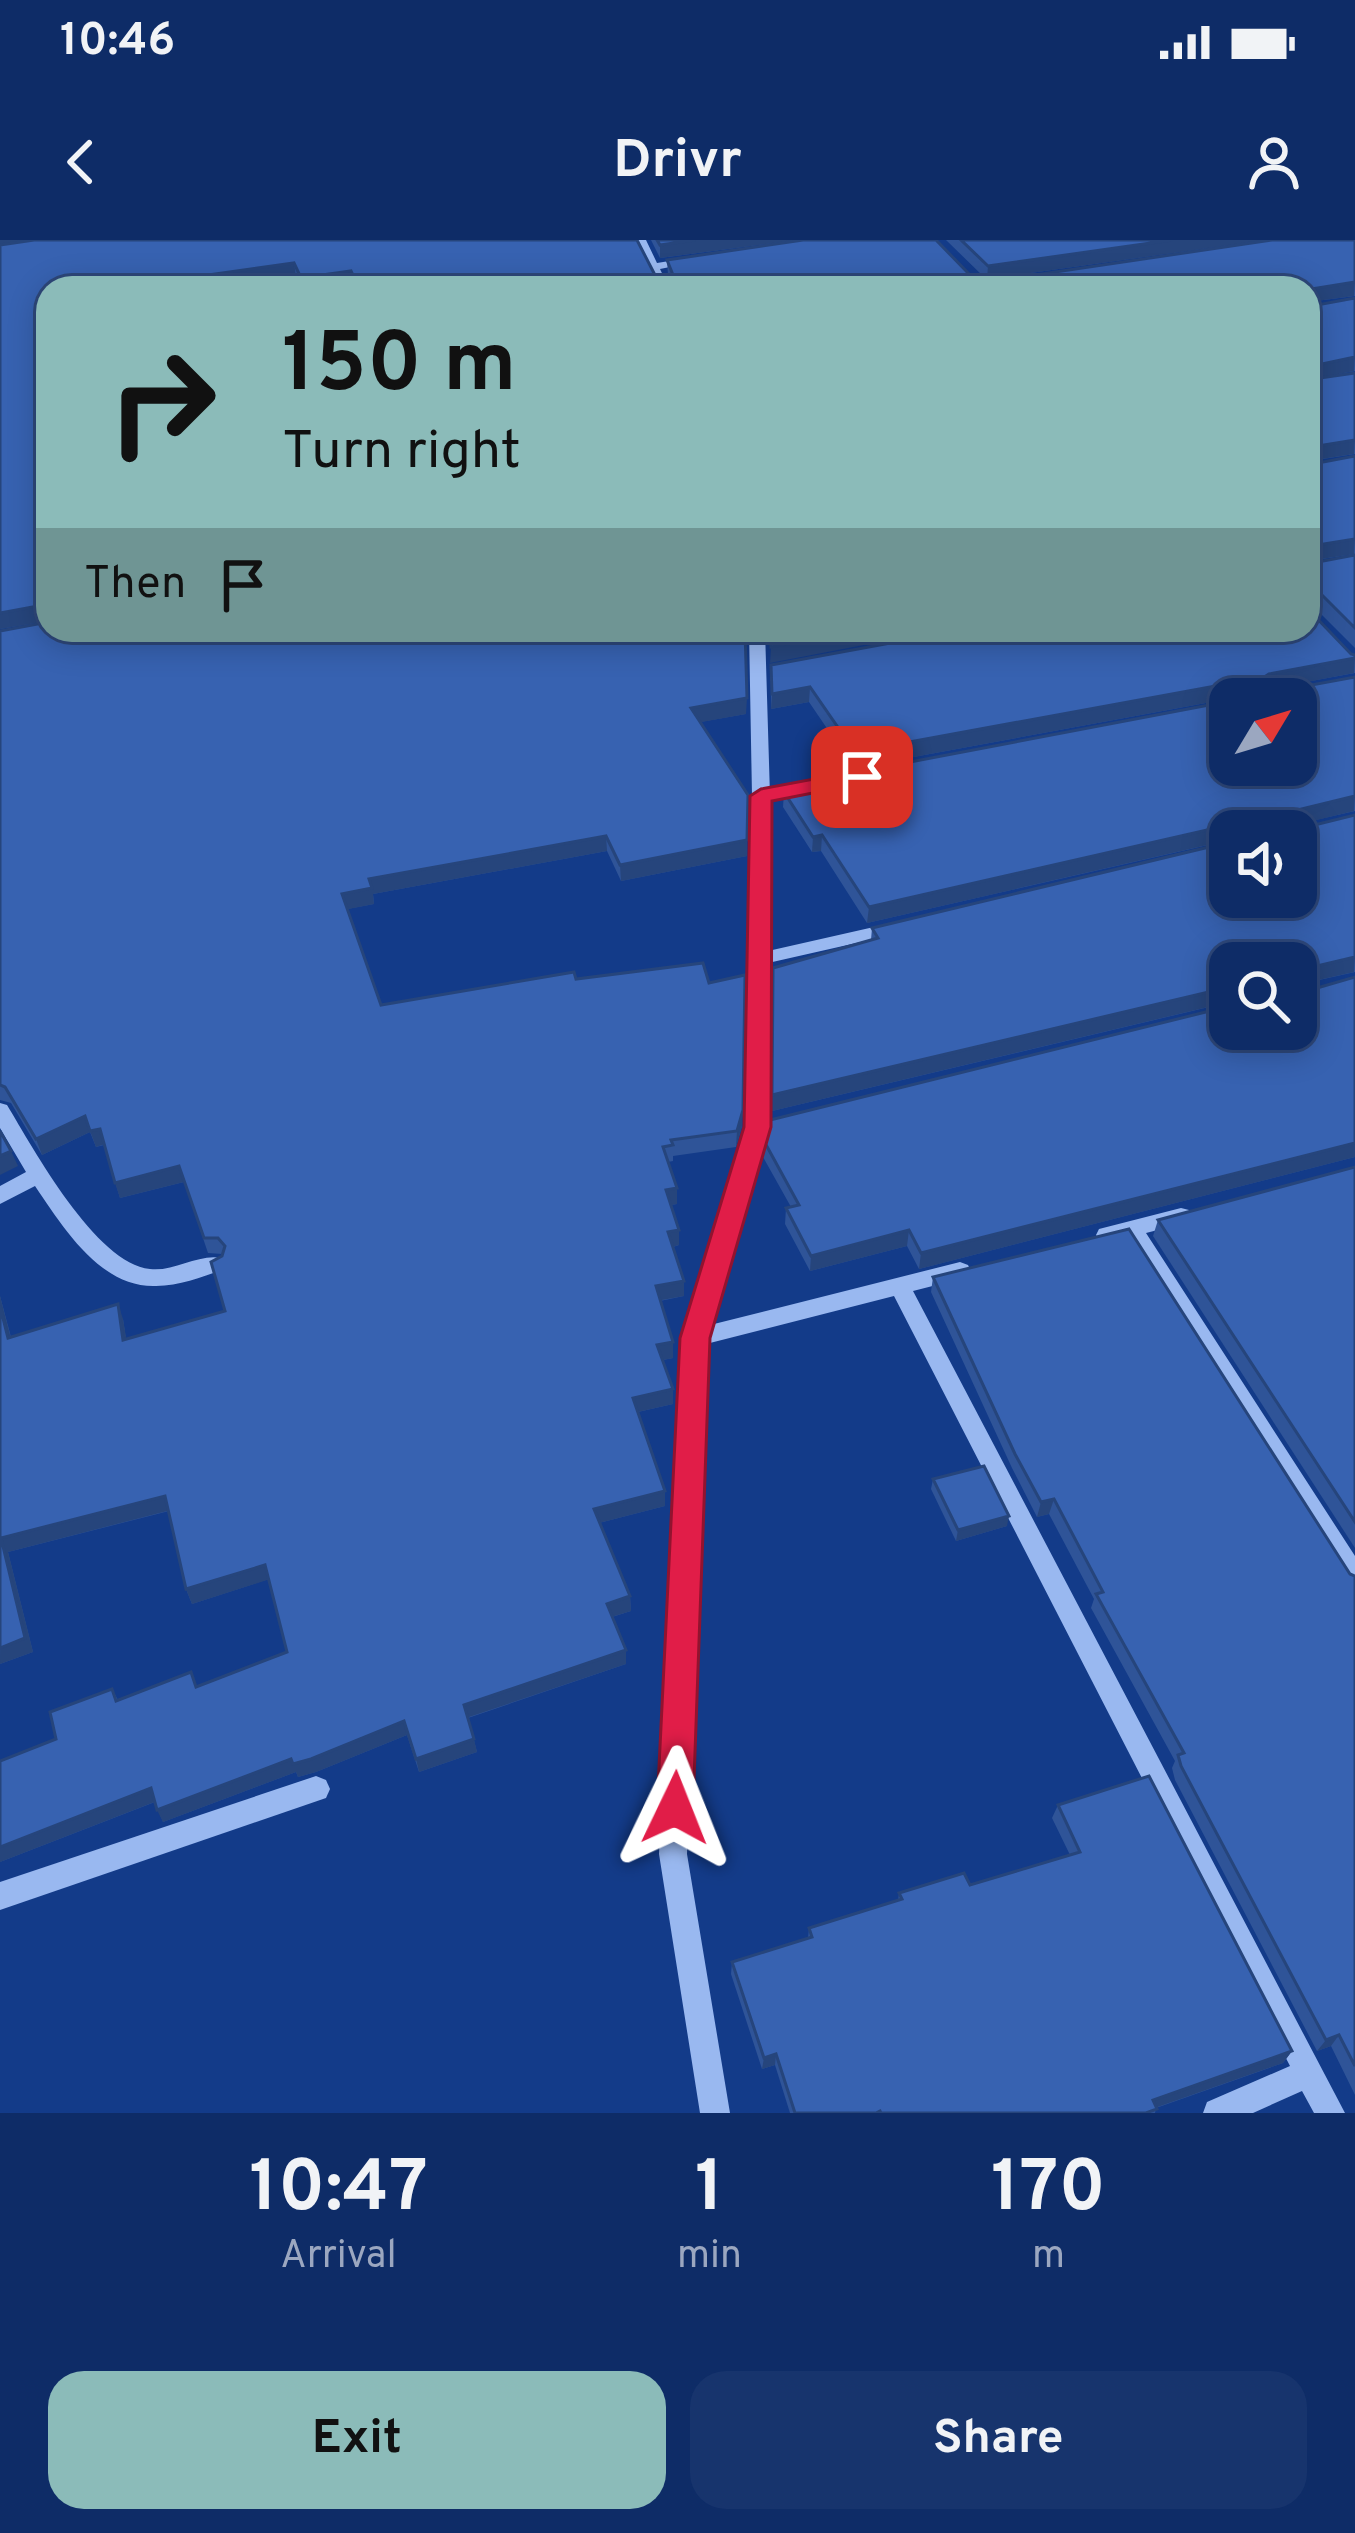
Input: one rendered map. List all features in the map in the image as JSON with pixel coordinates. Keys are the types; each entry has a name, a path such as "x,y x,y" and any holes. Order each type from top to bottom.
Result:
{"street":[{"path":"640,240 657,276"},
{"path":"653,267 721,258"},
{"path":"715,2113 673,1854 695,1338 765,1126 759,959 765,795 759,642"},
{"path":"759,959 908,925"},
{"path":"0,1110 38,1174 94,1246 136,1276 160,1279 214,1264"},
{"path":"0,1196 38,1174"},
{"path":"1085,1240 1199,1211"},
{"path":"1132,1229 1355,1578"},
{"path":"695,1338 992,1263"},
{"path":"899,1286 1330,2113"},
{"path":"0,1895 316,1790"},
{"path":"1218,2113 1309,2073"}],"building":[{"path":"34,240 637,240 655,276 353,276 351,271 300,276 294,263 201,276 36,276 36,606 0,613 0,245"},
{"path":"657,240 695,240 660,245"},
{"path":"803,240 936,240 971,276 669,276 673,275 667,260"},
{"path":"961,240 1172,240 988,266"},
{"path":"1272,240 1355,240 1355,282 1320,288 1320,276 1028,276"},
{"path":"1355,298 1355,357 1320,364 1320,305"},
{"path":"1355,373 1355,440 1320,446 1320,378"},
{"path":"1355,456 1355,539 1320,545 1320,463"},
{"path":"1355,555 1355,628 1320,594 1320,562"},
{"path":"1320,622 1355,655 1263,678 1209,678 1209,687 855,752 810,687 772,694 771,665 896,642 1320,642"},
{"path":"36,624 36,642 745,642 747,698 691,708 748,795 747,840 620,865 606,836 369,879 372,888 342,894 381,1005 574,972 576,979 703,963 709,983 745,975 743,1110 737,1131 671,1140 673,1145 663,1147 677,1188 666,1190 679,1230 668,1232 684,1281 656,1286 673,1342 657,1345 673,1389 633,1398 665,1491 594,1509 630,1596 607,1604 626,1650 464,1705 474,1739 416,1759 404,1721 311,1759 293,1764 291,1759 157,1810 151,1788 0,1847 0,1761 56,1739 50,1712 112,1689 116,1701 191,1672 196,1687 287,1652 265,1565 186,1589 165,1496 1,1538 25,1638 0,1648 0,1306 8,1338 118,1304 123,1340 225,1311 211,1262 222,1256 225,1246 218,1238 204,1238 179,1166 115,1183 100,1129 90,1131 85,1116 36,1139 0,1085 0,631"},
{"path":"1355,677 1355,796 1297,810 1209,810 1209,829 869,907 822,835 813,837 784,792 870,773 868,770 1209,705 1209,786 1317,786 1317,684"},
{"path":"1355,815 1355,957 1317,966 1317,942 1209,942 1209,992 772,1095 773,968 878,938 872,928 1209,847 1209,918 1317,918 1317,824"},
{"path":"1355,977 1355,1143 921,1253 909,1230 811,1256 786,1208 799,1205 764,1141 770,1120 1209,1011 1209,1050 1317,1050 1317,988"},
{"path":"0,1131 11,1151 0,1156"},
{"path":"1355,1167 1355,1522 1158,1220"},
{"path":"1129,1229 1355,1576 1355,2066 1339,2035 1326,2040 1181,1766 1178,1755 1184,1753 1096,1594 1103,1592 1054,1499 1041,1502 1015,1454 933,1277"},
{"path":"984,1466 1009,1516 958,1530 933,1479"},
{"path":"1149,1776 1292,2051 1153,2100 1157,2109 1146,2113 795,2113 776,2054 764,2058 732,1962 812,1937 809,1928 902,1899 899,1893 964,1873 970,1885 1080,1852 1058,1805"}],"route":[{"path":"675,1808 695,1338 757,1127 761,796 862,777"}]}
